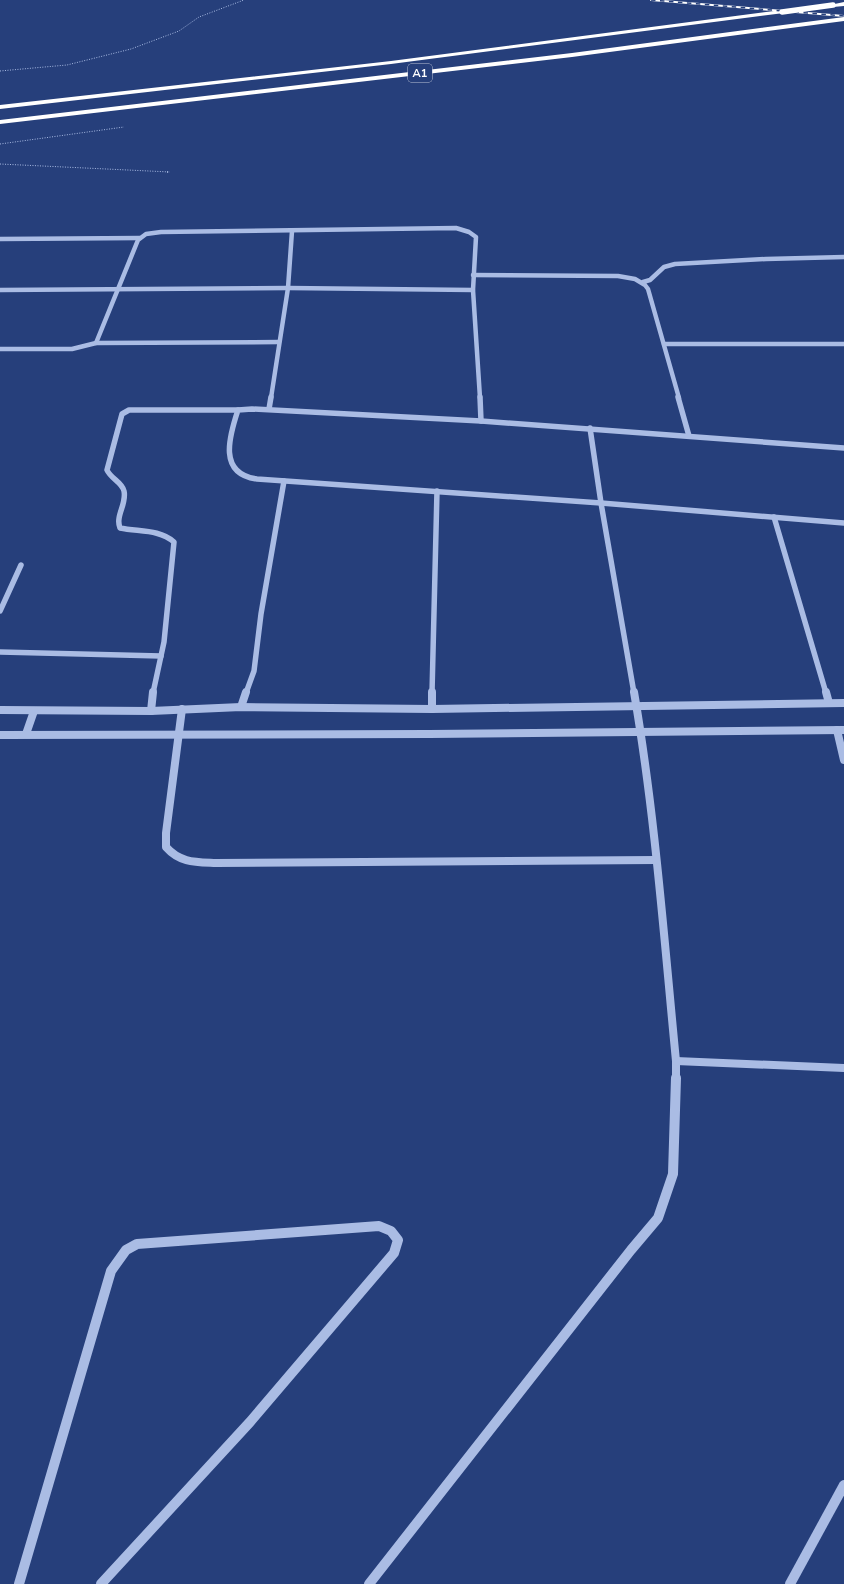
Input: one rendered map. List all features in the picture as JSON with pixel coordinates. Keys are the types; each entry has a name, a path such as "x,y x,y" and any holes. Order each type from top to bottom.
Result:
{"highway":[{"name":"A1","path":"0,107 223,83 490,51 844,4"},
{"name":"A1","path":"0,122 572,55 842,19"}],"street":[{"path":"0,238 140,238 149,234 164,232 443,228 464,230 473,233 476,237 473,290 481,421"},
{"path":"269,409 288,288 292,231"},
{"path":"96,343 140,238"},
{"path":"473,274 606,275 625,277 642,282 650,280 664,267 675,264 766,259 844,257"},
{"path":"642,282 648,289 689,436"},
{"path":"0,290 288,288 473,290"},
{"path":"0,349 72,348 96,343 279,342"},
{"path":"664,344 844,344"},
{"path":"151,711 154,684 164,642 174,542 169,536 157,533 130,531 120,528 118,523 126,491 124,486 109,476 107,470 122,414 129,410 269,409 590,428 844,448"},
{"path":"238,410 234,422 230,450 232,465 240,475 248,478 284,482 600,503 844,523"},
{"path":"369,1584 626,1256 658,1218 673,1174 676,1061 656,860 640,732 600,503 590,428"},
{"path":"242,707 254,671 261,614 284,482"},
{"path":"432,709 437,491"},
{"path":"774,517 829,703"},
{"path":"0,612 22,564"},
{"path":"0,652 161,656"},
{"path":"0,710 151,711 242,707 432,709 844,703"},
{"path":"182,709 166,833 166,847 174,856 194,862 656,860"},
{"path":"26,734 34,711"},
{"path":"0,735 841,730 844,760"},
{"path":"676,1061 844,1068"},
{"path":"19,1584 111,1271 126,1250 137,1244 379,1226 391,1231 398,1240 394,1253 250,1422 101,1584"},
{"path":"790,1584 844,1485"}],"path":[{"path":"0,71 67,65 109,55 154,41 179,31 199,17 244,0"},
{"path":"0,164 170,172"}],"railway":[{"path":"651,0 844,16"}]}
